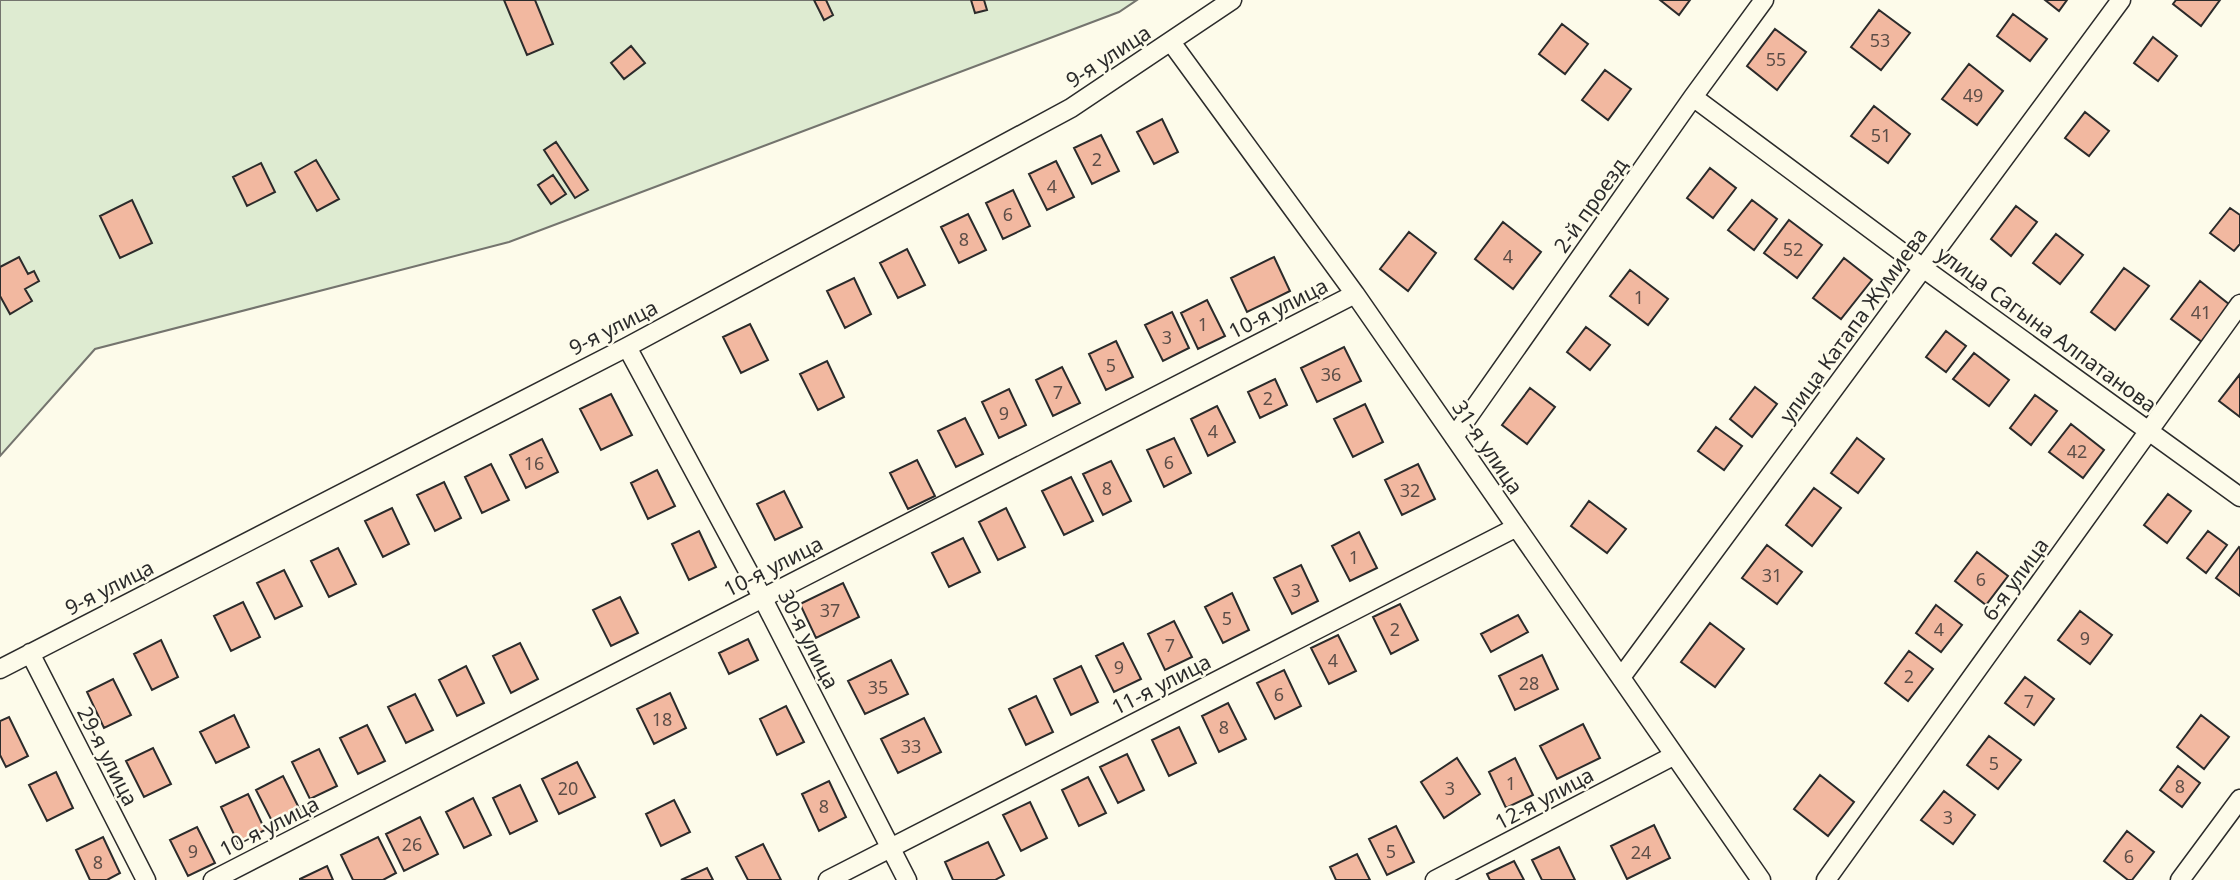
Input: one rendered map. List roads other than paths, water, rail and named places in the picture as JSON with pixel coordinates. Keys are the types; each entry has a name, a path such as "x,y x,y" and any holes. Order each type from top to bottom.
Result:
{"street":[{"name":"9-я улица","path":"0,669 627,347 1071,108 1233,0"},
{"name":"2-й проезд","path":"1454,437 1764,0"},
{"name":"улица Катапа Жумиева","path":"1622,676 2121,0"},
{"name":"31-я улица","path":"1171,42 1354,294 1515,528 1622,676 1673,756 1761,880"},
{"name":"улица Сагына Алпатанова","path":"1693,97 1923,268 2240,497"},
{"name":"10-я улица","path":"213,880 1354,294"},
{"name":"6-я улица","path":"1826,880 2240,304"},
{"name":"30-я улица","path":"627,347 762,597 907,880"},
{"name":"11-я улица","path":"828,880 1515,528"},
{"name":"29-я улица","path":"30,653 146,880"},
{"name":"12-я улица","path":"1435,880 1673,756"},
{"path":"2180,880 2240,799"}]}
